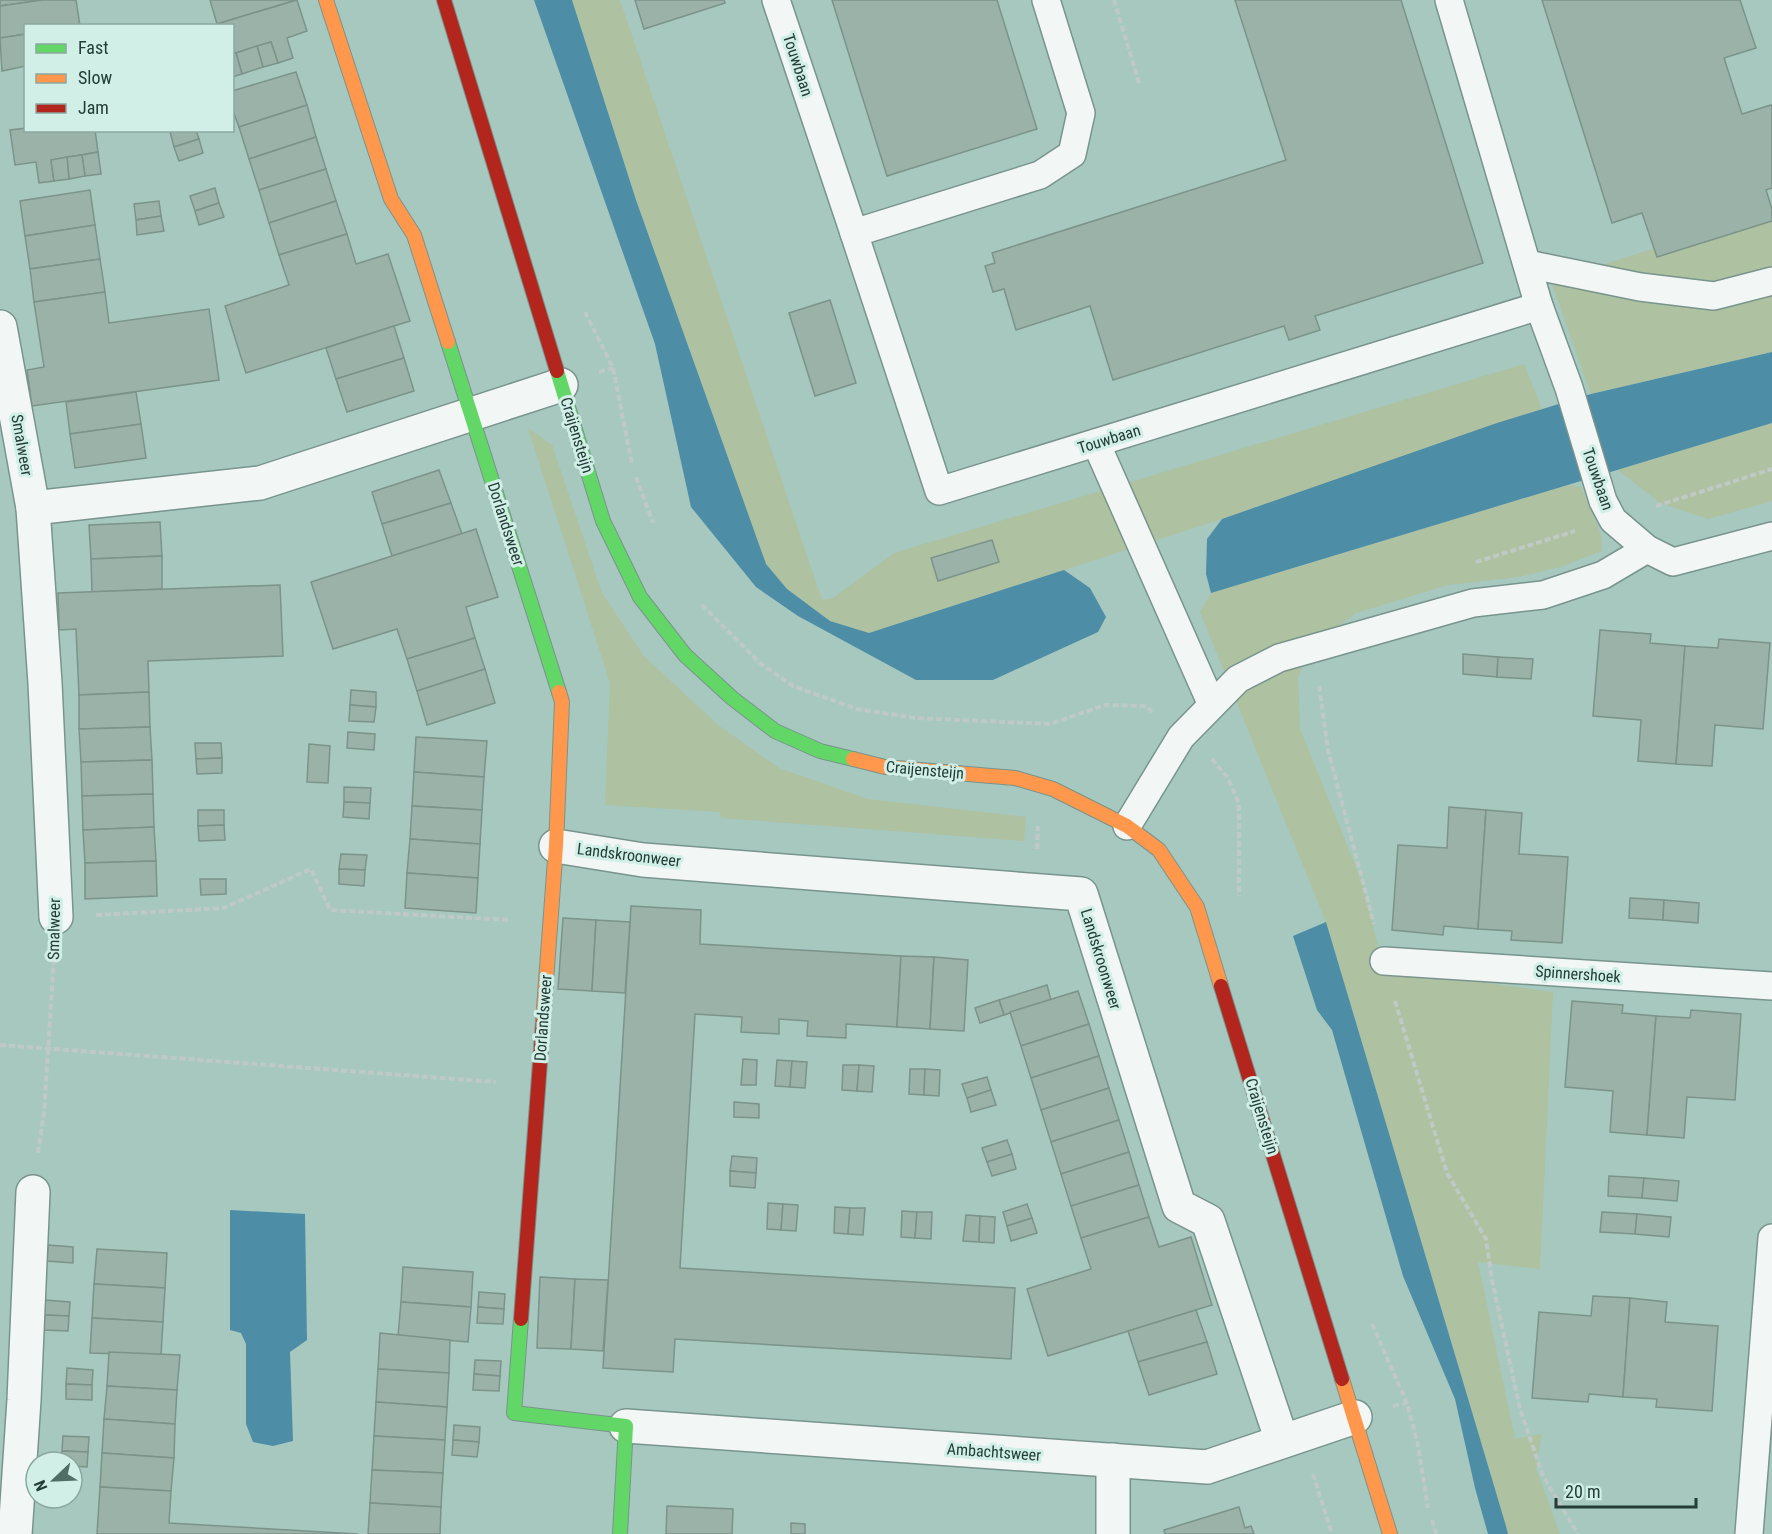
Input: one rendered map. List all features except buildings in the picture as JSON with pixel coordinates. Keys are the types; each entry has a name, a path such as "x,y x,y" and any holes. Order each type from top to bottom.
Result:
{"street":[{"name":"Dorlandsweer","path":"326,0 391,199 414,235 562,702 556,846 514,1413 626,1426"},
{"name":"Craijensteijn","path":"444,0 603,521 640,597 686,655 732,698 774,731 820,751 885,767 1015,778 1053,789 1127,826 1159,850 1197,907 1390,1534"},
{"name":"Smalweer","path":"0,327 33,508 45,683 56,917"},
{"path":"33,508 260,483 472,416 561,385"},
{"name":"Landskroonweer","path":"556,846 643,860 1081,894 1179,1206 1208,1221 1291,1439"},
{"path":"15,1534 12,1399 33,1192"},
{"name":"Ambachtsweer","path":"626,1426 1207,1467 1355,1417"},
{"path":"620,1534 626,1426"},
{"path":"1113,1460 1113,1534"}],"lane":[{"name":"Touwbaan","path":"776,0 939,491 1539,306"},
{"path":"854,233 1040,175 1072,154 1081,113 1047,0"},
{"name":"Touwbaan","path":"1449,0 1539,306 1569,388 1608,510 1647,549 1673,562 1772,536"},
{"path":"1527,264 1640,288 1714,296 1772,281"},
{"path":"1096,443 1212,705"},
{"path":"1127,826 1181,737 1238,679 1279,658 1473,603 1543,595 1603,575 1647,549"},
{"name":"Spinnershoek","path":"1384,961 1772,986"},
{"path":"1749,1534 1772,1238"}],"path":[{"path":"1114,0 1140,86"},
{"path":"1471,563 1608,510 1772,469"},
{"path":"1323,646 1319,685 1328,750 1384,961 1447,1173 1486,1239 1492,1280 1520,1409 1543,1476 1578,1534"},
{"path":"56,917 224,908 311,869 330,910 550,922"},
{"name":"Smalweer","path":"33,1192 44,1113 56,917"},
{"path":"0,1045 539,1085"},
{"path":"1291,1439 1332,1534"}],"green space":[{"path":"572,0 620,0 822,600 833,598 894,553 1524,364 1542,409 1222,519 869,633 830,621 787,589 766,565 636,200"},
{"path":"1772,211 1772,352 1591,394 1551,281"},
{"path":"1772,423 1772,501 1708,519 1660,503 1618,470"},
{"path":"528,428 552,445 602,593 643,655 718,725 779,768 868,799 1026,817 1024,841 721,818 720,812 605,805 610,683"},
{"path":"1568,485 1581,487 1601,534 1602,551 1560,567 1519,577 1448,585 1356,613 1314,645 1298,676 1300,729 1363,884 1383,969 1553,992 1540,1269 1478,1262 1515,1439 1542,1434 1536,1468 1560,1534 1508,1534 1326,922 1200,612 1211,593"}],"water":[{"path":"534,0 572,0 636,200 766,564 787,589 830,621 869,633 1064,570 1090,588 1106,617 1098,632 993,680 916,680 798,616 756,587 691,507 655,344"},
{"path":"1772,352 1772,423 1211,593 1206,574 1207,539 1222,519 1494,424 1591,394"},
{"path":"1326,922 1508,1534 1488,1534 1455,1399 1403,1276 1332,1030 1317,1010 1293,936"},
{"path":"230,1210 305,1214 307,1340 290,1352 293,1441 273,1446 253,1442 246,1424 246,1344 241,1333 230,1330"}],"traffic: fast":[{"path":"448,342 559,692"},
{"path":"557,371 603,521 640,597 685,655 732,698 775,731 820,751 853,759"},
{"path":"521,1319 514,1413 626,1426 620,1534"}],"traffic: slow":[{"path":"326,0 391,199 414,235 448,342"},
{"path":"543,1022 556,846 562,702 559,692"},
{"path":"853,759 885,767 1015,778 1053,789 1127,826 1159,850 1197,907 1221,986"},
{"path":"1342,1379 1390,1534"}],"traffic: jam":[{"path":"444,0 557,371"},
{"path":"1221,986 1342,1379"},
{"path":"521,1319 543,1022"}]}
